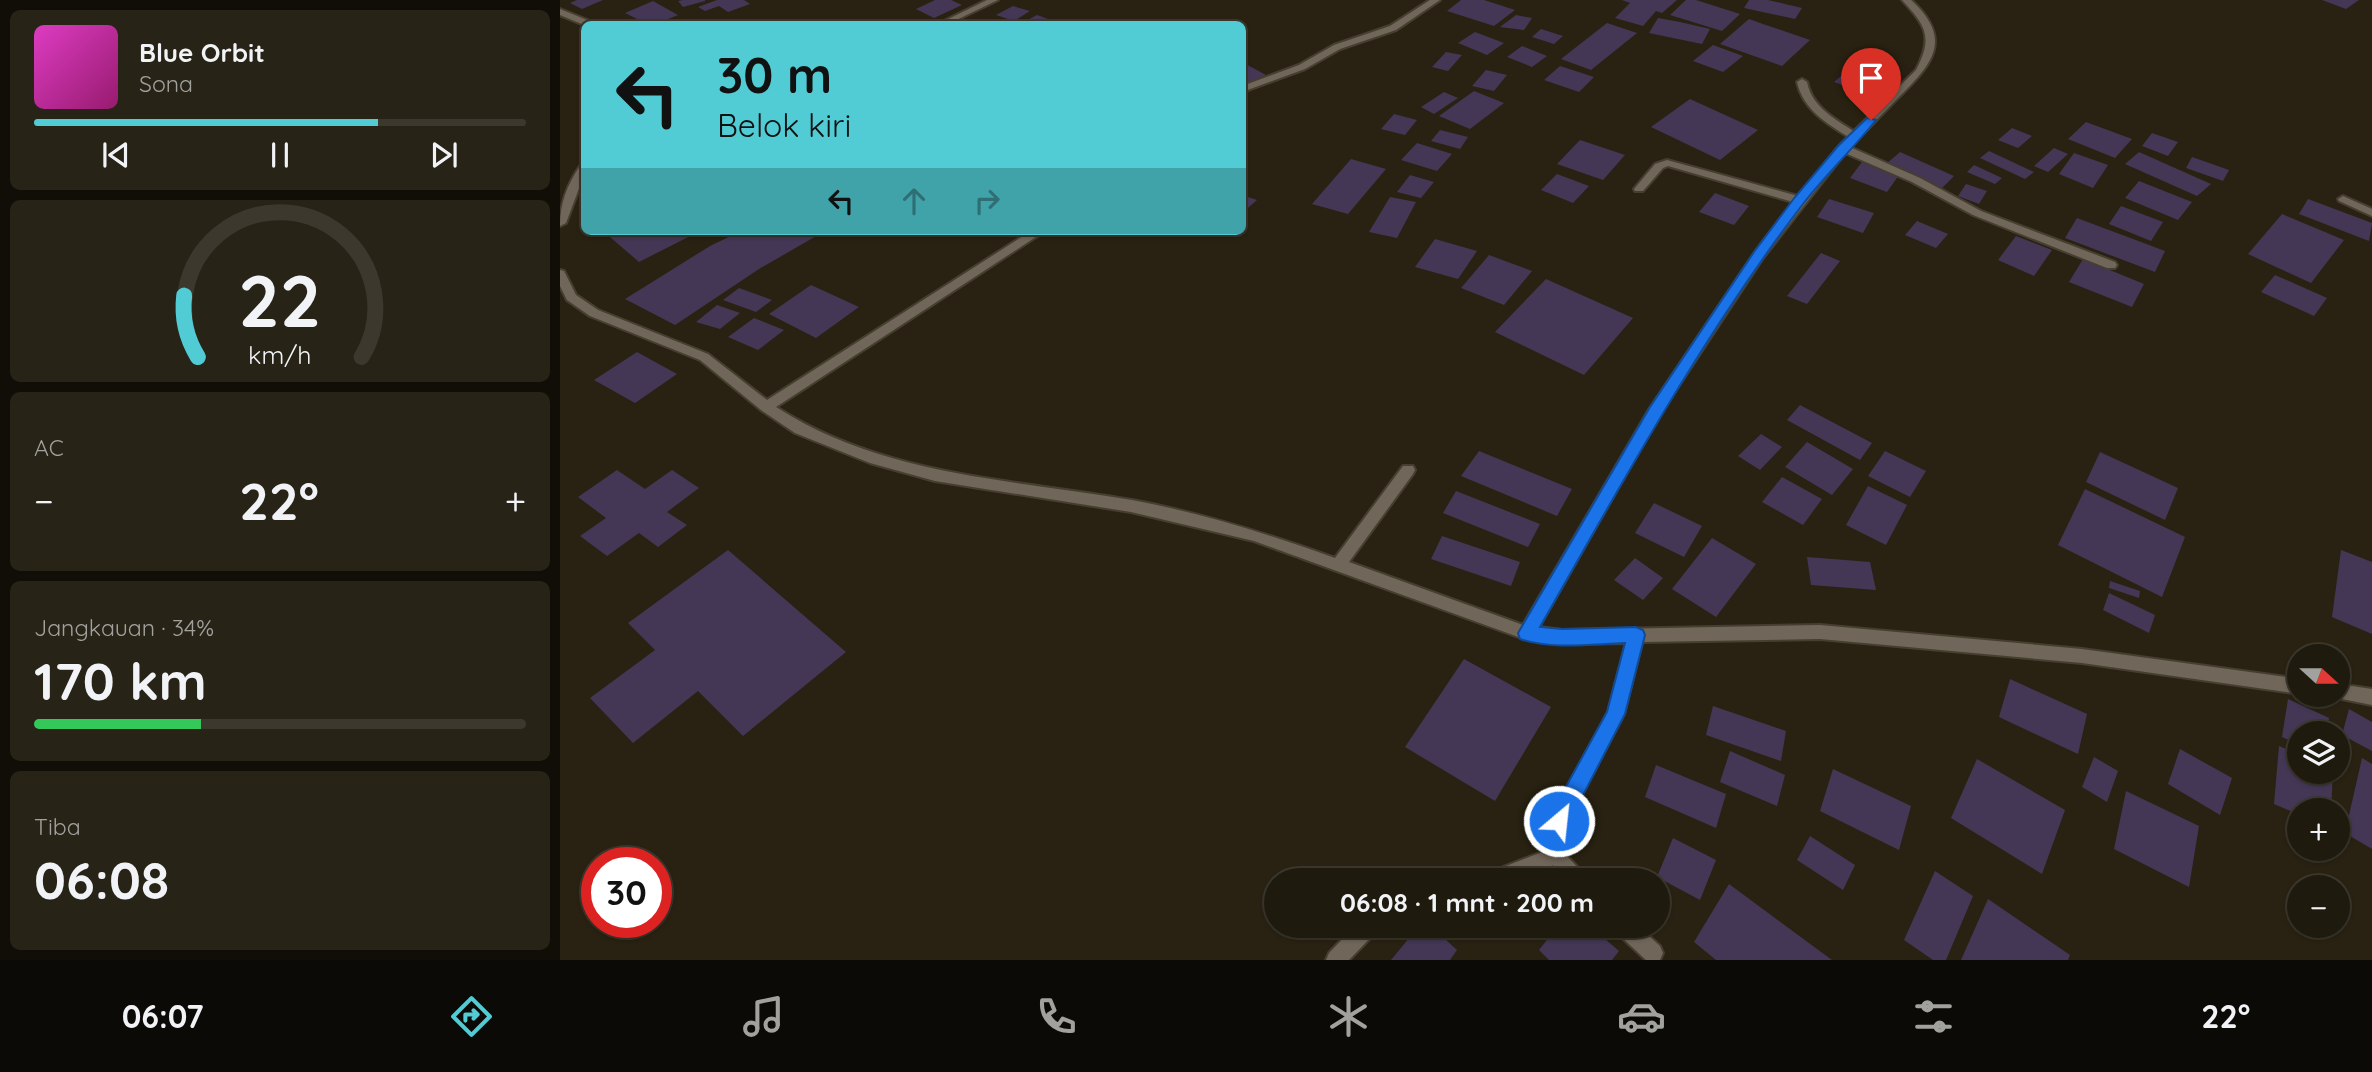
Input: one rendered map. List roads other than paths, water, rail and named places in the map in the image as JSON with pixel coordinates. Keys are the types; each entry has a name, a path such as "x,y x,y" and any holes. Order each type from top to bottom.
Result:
{"street":[{"path":"948,21 994,0"},
{"path":"1246,88 1302,67 1337,47 1393,28 1436,0"},
{"path":"1527,633 1655,411 1759,255 1843,148 1920,71 1929,56 1932,38 1926,22 1906,0"},
{"path":"560,12 582,21"},
{"path":"1802,82 1802,93 1809,101 1854,136"},
{"path":"1843,148 1916,180 1977,213 2111,265"},
{"path":"1639,189 1659,166 1667,163 1800,200"},
{"path":"560,223 581,173"},
{"path":"2343,199 2372,213"},
{"path":"766,407 1033,235"},
{"path":"560,274 571,297 594,313 704,357 766,407 800,429 934,476 1076,496 1181,516 1255,535 1527,633 1562,637 1820,632 2082,656 2287,685"},
{"path":"1339,564 1408,470"},
{"path":"1566,868 1555,856 1559,821 1616,714 1636,635"},
{"path":"2350,694 2372,697"},
{"path":"1525,868 1555,856"},
{"path":"1336,960 1357,938"},
{"path":"1637,938 1653,953"}]}
